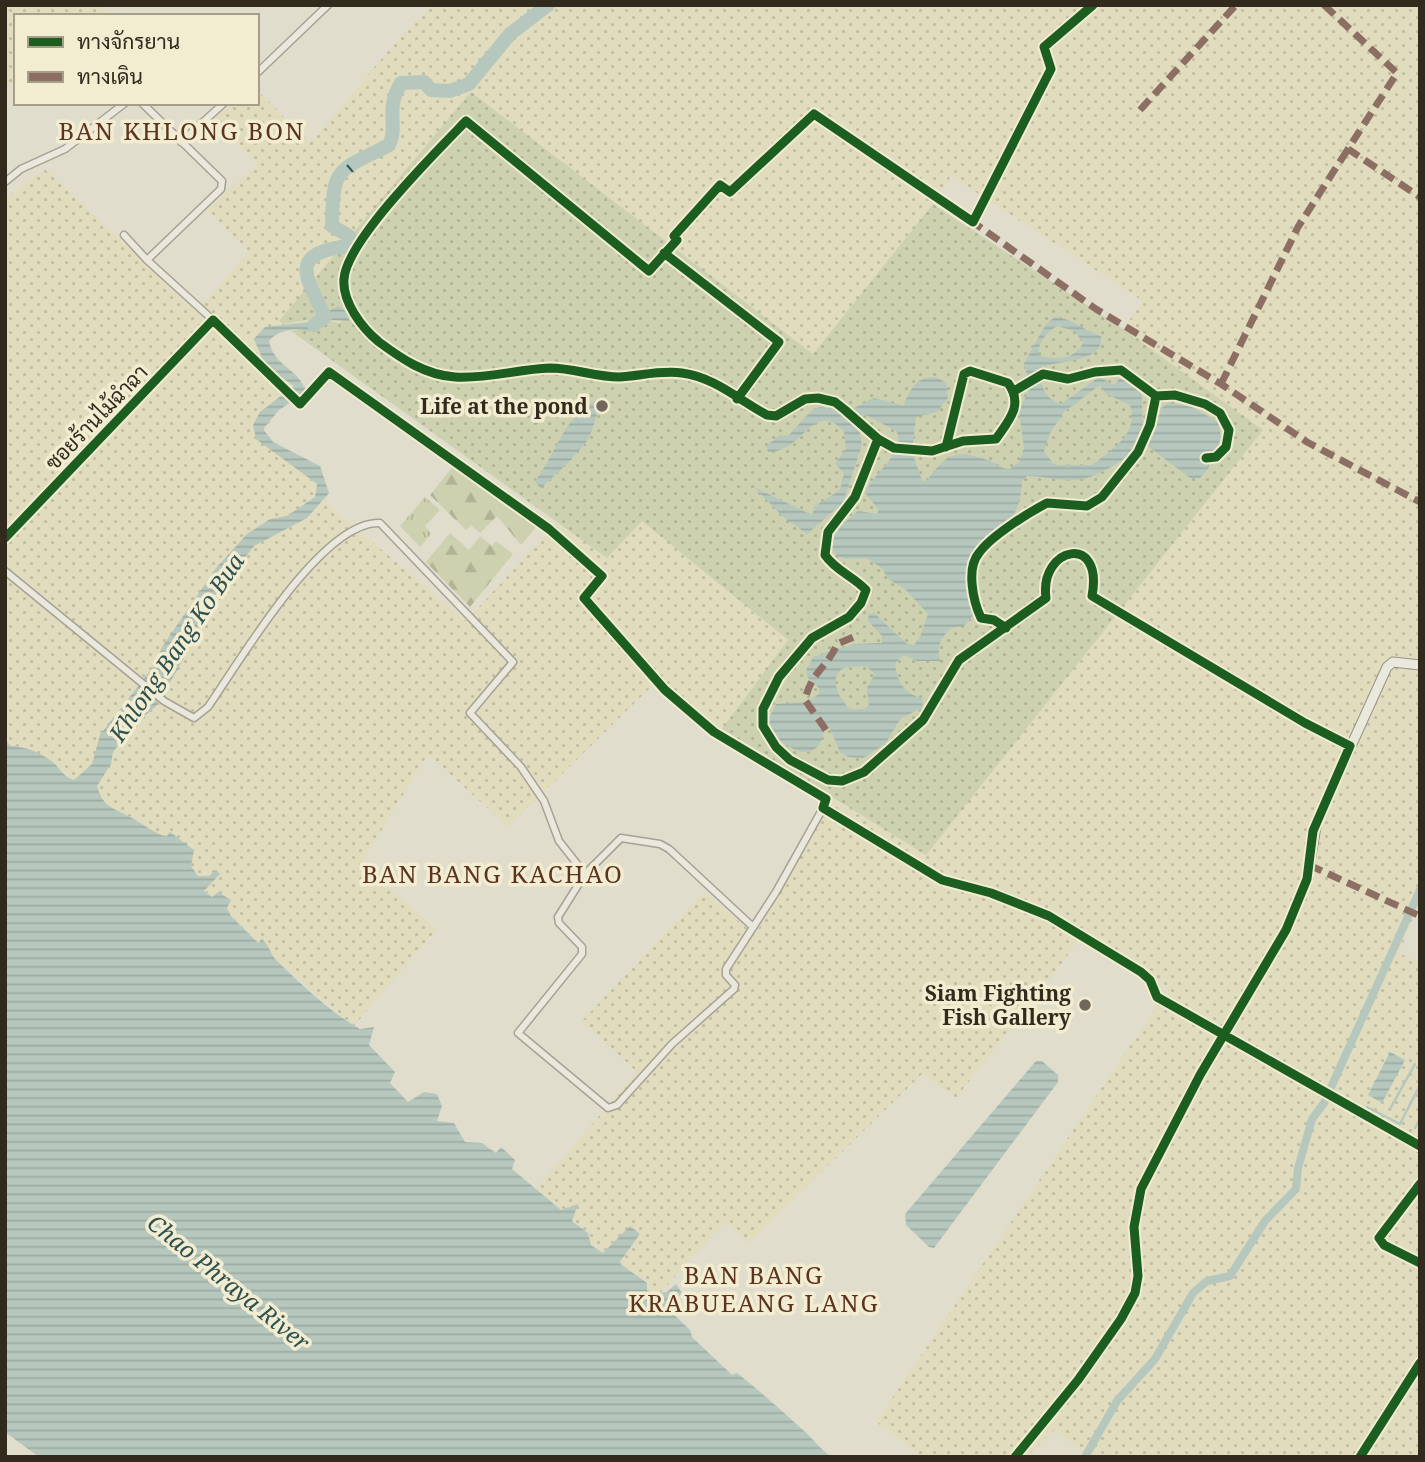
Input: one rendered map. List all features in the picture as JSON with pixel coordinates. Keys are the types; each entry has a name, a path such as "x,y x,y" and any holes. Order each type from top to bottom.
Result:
{"street":[{"path":"259,71 328,5"},
{"path":"5,182 21,169 65,149 122,105"},
{"path":"124,235 147,260 223,185 144,105"},
{"path":"181,142 222,105"},
{"name":"ซอยร้านไม้ฉำฉา","path":"5,538 213,320 147,260"},
{"path":"5,571 164,701 188,717 201,715 309,564 359,525 380,523 513,662 470,713 521,767 544,801 559,841 585,874"},
{"path":"1222,1037 1286,930 1307,879 1317,821 1387,667 1393,662 1420,665"},
{"path":"753,927 677,855 660,844 621,838 585,874 558,917 559,923 582,947 582,954 518,1033 608,1108 617,1105 672,1044 734,989 735,985 726,975 726,969 753,927 823,808 942,880 991,893 1049,916 1141,972 1150,980 1157,997 1222,1037 1420,1146"},
{"path":"1420,1184 1379,1238 1384,1245 1420,1263"},
{"path":"1360,1457 1420,1363"}],"shaded area":[{"path":"5,5 113,5 102,14 14,14 14,82 5,89"},
{"path":"433,5 1420,5 1420,902 1399,953 1420,963 1420,1457 1090,1457 1054,1430 1027,1457 923,1457 876,1422 1169,988 1085,930 956,1098 922,1074 749,1243 726,1222 660,1293 647,1294 647,1282 619,1263 639,1234 629,1227 603,1253 591,1245 588,1233 536,1189 637,1072 582,1021 704,892 755,935 832,798 926,854 1263,430 1123,329 1143,301 951,176 933,204 813,354 471,92 340,323 310,332 303,328 274,334 269,341 271,352 305,385 305,393 279,410 264,430 273,442 320,466 329,493 325,502 466,621 557,523 607,558 642,521 788,641 722,729 652,686 508,827 428,754 361,864 437,929 354,1026 275,960 263,940 258,943 228,913 225,898 213,898 204,890 209,883 209,876 198,876 191,866 191,860 170,832 166,837 152,832 133,818 106,806 27,746 11,746 5,740 5,198 45,169 196,311 248,252 207,209 258,164 214,119 231,105 259,105 259,92 310,143 401,36"}],"green space":[{"path":"471,92 813,354 933,204 1123,329 1263,430 926,855 722,729 788,640 642,521 607,558 291,331 303,328 310,332 325,320 340,323 348,313 283,324 279,321"},
{"path":"454,465 538,525 521,545 497,516 480,533 471,525 466,530 430,495"},
{"path":"425,497 440,510 425,526 431,534 420,547 400,526"},
{"path":"450,533 469,550 480,536 492,546 496,541 513,554 470,607 426,562"}],"water":[{"name":"Chao Phraya River","path":"338,306 348,313 349,321 325,320 310,332 288,330 269,341 276,357 299,379 305,393 279,410 263,429 273,442 320,466 329,493 307,518 254,546 213,598 189,650 156,706 134,725 113,752 111,764 97,786 99,793 106,803 115,809 166,837 170,832 194,850 191,866 198,876 209,876 216,870 220,874 204,891 212,897 218,892 231,900 227,908 231,916 258,943 262,939 275,959 327,1006 360,1029 374,1027 369,1045 395,1072 390,1083 408,1102 424,1092 437,1094 442,1106 437,1121 454,1123 465,1142 482,1143 496,1153 501,1147 515,1160 512,1169 561,1210 578,1204 572,1221 588,1233 591,1245 603,1253 630,1226 640,1234 619,1263 647,1283 647,1294 667,1292 676,1284 682,1293 667,1308 690,1330 692,1337 732,1375 737,1373 746,1380 832,1457 39,1457 5,1432 5,740 11,746 42,755 74,780 92,764 100,735 156,663 162,647 216,568 247,534 270,519 287,516 315,497 317,484 256,439 253,425 260,412 294,386 266,367 254,339 265,327 309,322"},
{"path":"1055,317 1062,318 1101,336 1100,345 1095,352 1078,360 1040,368 1042,385 1051,399 1061,404 1099,377 1114,385 1119,379 1136,382 1142,394 1143,427 1156,429 1161,408 1169,403 1192,407 1218,422 1221,438 1216,451 1204,455 1209,468 1200,478 1190,478 1145,444 1107,469 1087,478 1066,480 1027,476 1022,481 1020,499 1014,515 971,557 967,580 974,614 964,626 951,628 944,635 939,647 941,661 917,661 904,655 895,663 900,682 907,691 923,699 922,708 901,718 885,744 863,758 848,757 840,752 829,726 824,728 820,742 814,750 806,752 787,745 771,730 767,722 776,704 807,702 819,694 819,688 808,678 806,672 813,657 854,644 882,643 882,636 868,621 869,614 874,613 907,644 914,645 920,637 928,614 905,589 888,579 882,568 866,558 846,559 837,556 831,546 838,531 858,511 878,514 878,509 865,493 897,446 899,438 896,431 864,414 857,418 862,445 843,503 807,534 782,516 754,487 812,515 815,506 840,490 844,473 835,464 846,449 844,431 833,423 824,421 815,424 791,445 780,450 768,452 766,446 780,435 788,436 813,409 821,407 846,412 874,398 904,406 908,394 919,381 936,377 946,383 948,398 937,412 916,417 912,452 922,480 926,482 946,459 960,454 978,457 1010,469 1019,462 1024,448 1019,411 1030,387 1024,363 1046,324","holes":["1057,326 1075,331 1083,343 1075,353 1064,358 1039,355 1044,338","1100,385 1106,394 1130,405 1131,425 1122,440 1092,465 1054,465 1044,451 1050,433 1064,412","866,666 875,674 867,688 869,705 864,709 850,709 838,693 837,674 848,667"]},
{"path":"599,398 587,441 565,466 540,488 535,481 568,426"},
{"path":"1390,1052 1405,1060 1382,1103 1368,1095"},
{"path":"1036,1061 1042,1061 1058,1075 1058,1082 934,1248 929,1247 906,1225 905,1214"}],"waterway":[{"name":"Khlong Bang Ko Bua","path":"314,325 325,317 308,278 309,260 330,249 349,246 349,236 332,226 337,181 348,166 389,145 393,131 393,102 401,83 424,82 431,90 450,91 469,84 510,34 548,5"},
{"path":"1085,1457 1117,1401 1155,1359 1193,1293 1207,1281 1230,1276 1265,1221 1296,1189 1298,1168 1312,1119 1324,1103 1420,890"},
{"path":"1390,1109 1415,1064"},
{"path":"1367,1107 1400,1124 1420,1085"},
{"path":"1415,1128 1420,1119"}],"ferry route":[{"path":"347,165 353,172"}],"marked path":[{"path":"1140,110 1236,5"},
{"path":"1324,5 1397,73 1348,149 1420,197"},
{"path":"1221,384 1298,227 1348,149"},
{"path":"970,220 1096,309 1221,384 1307,442 1420,502"},
{"path":"826,730 805,700 808,690 837,644 856,636"},
{"path":"1309,865 1420,916"}],"cycle path":[{"path":"946,447 964,374 970,371 1008,383 1013,391 1015,405 1010,419 996,439 963,441 932,451 894,448 878,439 835,402 818,398 805,399 776,416 767,415 716,384 682,373 619,377 550,368 479,377 444,376 405,360 366,329 354,314 346,297 344,279 349,262 360,242 395,197 466,121 649,271 677,240 674,236 720,185 730,192 814,114 973,222 1051,69 1044,47 1093,5"},
{"path":"664,253 779,342 737,399"},
{"path":"5,538 213,320 300,404 329,372 549,529 602,576 584,598 665,690 714,732 826,799 823,808 942,880 991,893 1049,916 1141,972 1150,980 1157,997 1420,1146"},
{"path":"1014,391 1043,374 1068,379 1095,372 1121,370 1156,396 1175,395 1205,404 1220,413 1229,430 1226,447 1216,457 1206,458"},
{"path":"1006,628 994,620 981,618 973,594 975,559 1001,532 1047,503 1087,506 1102,497 1138,452 1150,425 1156,396"},
{"path":"878,439 855,497 828,532 825,555 866,590 861,603 849,617 812,638 779,677 763,709 763,726 776,747 790,760 828,780 842,781 864,772 923,720 959,660 1046,598 1046,581 1052,567 1061,558 1071,554 1081,555 1089,562 1093,576 1092,596 1305,723 1350,746 1313,831 1307,879 1286,930 1200,1075 1141,1189 1134,1227 1138,1276 1135,1293 1121,1319 1078,1380 1015,1457"},
{"path":"1420,1184 1379,1238 1384,1245 1420,1263"},
{"path":"1360,1457 1420,1363"}],"place":[{"name":"Life at the pond","path":"602,406"},
{"name":"Siam Fighting Fish Gallery","path":"1085,1005"}],"district":[{"name":"BAN KHLONG BON","path":"182,130"},
{"name":"BAN BANG KACHAO","path":"493,873"},
{"name":"BAN BANG KRABUEANG LANG","path":"754,1288"}]}
